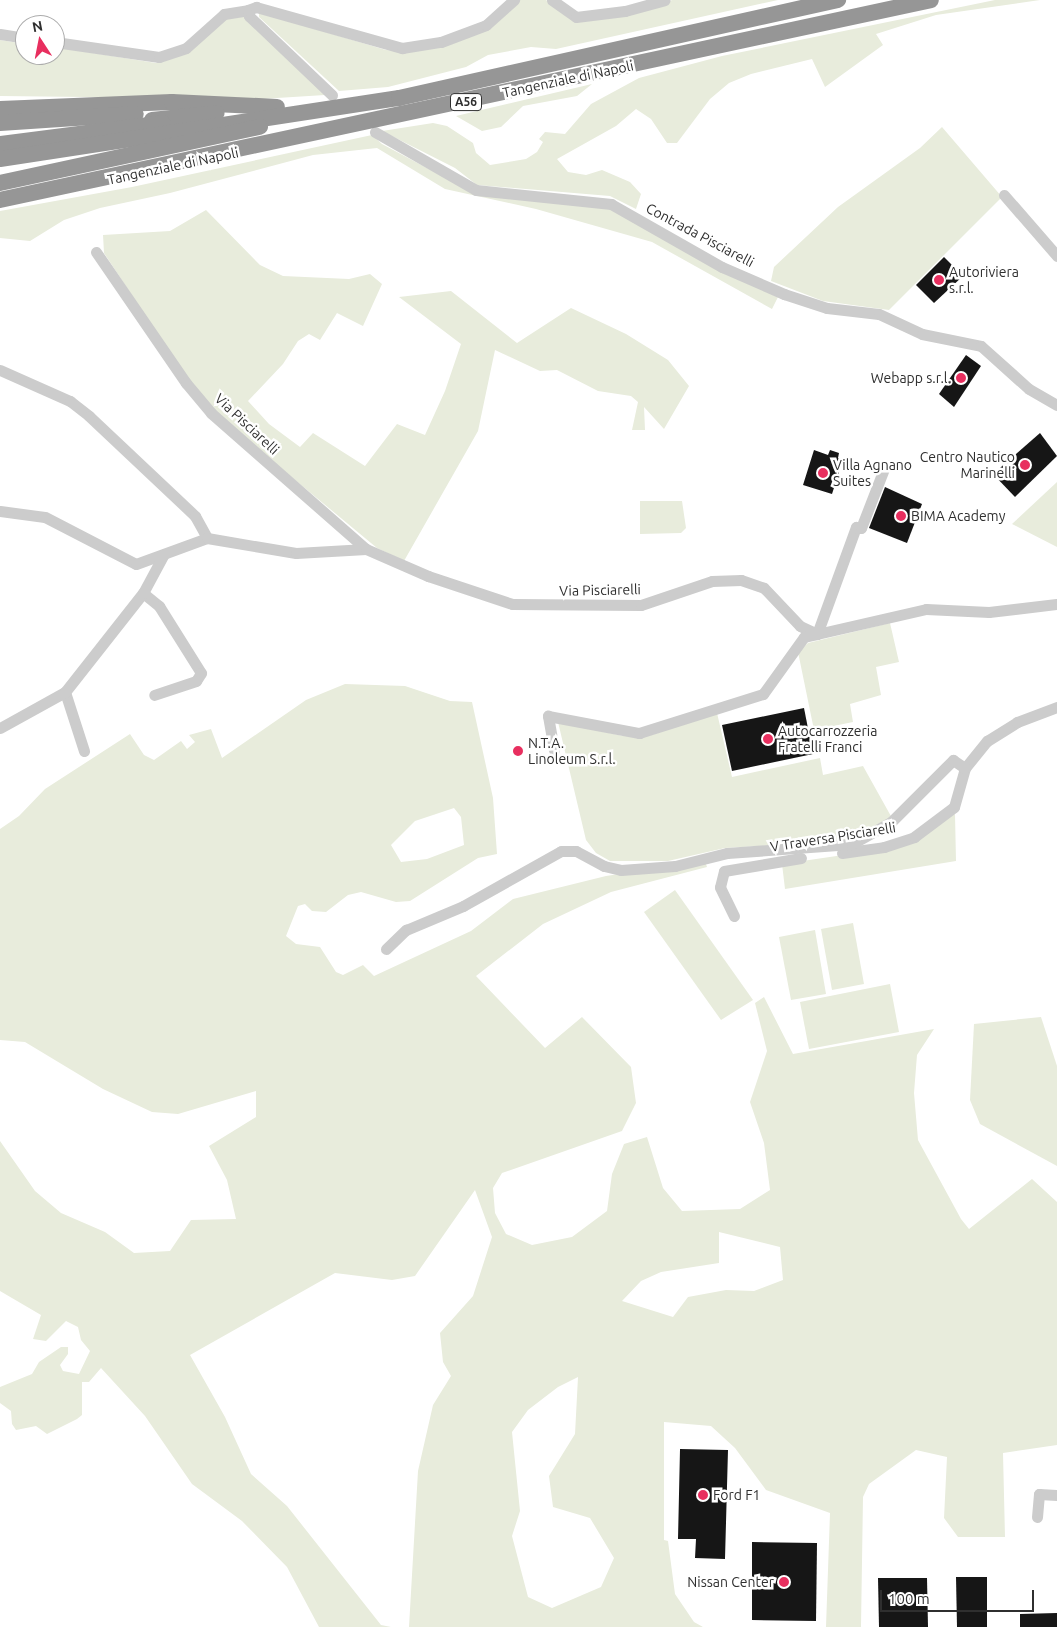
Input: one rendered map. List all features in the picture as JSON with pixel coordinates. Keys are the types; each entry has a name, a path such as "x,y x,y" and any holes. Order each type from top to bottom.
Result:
{"highway":[{"name":"Tangenziale di Napoli","path":"0,159 309,109 399,98 838,0"},
{"name":"Tangenziale di Napoli","path":"0,200 931,0"},
{"path":"0,102 206,104 280,110"},
{"path":"0,109 104,104"},
{"path":"0,116 206,104"},
{"path":"0,122 238,106"},
{"path":"0,130 221,112 309,109"},
{"path":"0,183 253,129 280,110"},
{"path":"0,144 280,110"},
{"path":"0,152 280,110"},
{"path":"0,168 280,110"},
{"path":"0,137 221,112"},
{"path":"0,175 253,129"}],"street":[{"path":"65,43 159,57 186,48 224,14 256,8 402,48 440,42 486,25 514,0"},
{"path":"552,0 576,17 635,9 665,0"},
{"path":"248,10 249,16 332,95"},
{"path":"0,34 15,36"},
{"name":"Contrada Pisciarelli","path":"375,132 476,190 611,204 722,267 784,294 827,308 879,314 922,334 981,346 1028,389 1057,405"},
{"path":"1004,195 1057,256"},
{"name":"Via Pisciarelli","path":"96,252 186,383 211,412 366,549 428,576 512,604 640,605 712,581 741,580 764,588 800,626 817,634"},
{"path":"0,370 70,401 89,416 195,516 207,538"},
{"path":"817,634 856,527 861,528 886,466"},
{"name":"Via Pisciarelli","path":"0,511 45,517 136,564 207,538 296,553 366,549"},
{"path":"0,728 65,692 143,593 164,554"},
{"path":"143,593 159,606 201,673 196,681 154,695"},
{"path":"554,750 548,716 618,731 650,732 763,694 804,637 926,609 989,612 1057,604"},
{"path":"65,692 84,751"},
{"name":"V Traversa Pisciarelli","path":"734,916 720,887 724,871 904,841 954,807 965,768 978,750 1003,729 1057,707"},
{"path":"386,949 406,930 463,906 561,851 576,850 604,866 621,870 675,866 727,853 852,844 891,822 952,760 965,768"},
{"path":"1037,1517 1039,1494 1057,1495"}],"green space":[{"path":"520,0 546,0 563,13 654,8 672,0 778,0 556,49 531,47 488,55 466,67 388,87 339,91 259,17 259,13 265,14 386,50 410,52 488,29"},
{"path":"995,0 1040,0 936,15 876,34 883,45 825,87 812,59 751,74 729,83 710,99 677,143 667,143 651,119 636,109 616,126 557,159 568,172 586,175 602,170 630,182 641,194 636,209 610,196 477,185 455,168 382,131 433,123 447,126 473,143 476,153 490,165 526,159 537,152 543,142 539,139 545,132 565,134 591,104 639,78 722,56"},
{"path":"244,10 325,95 261,99 0,96 0,40 15,42 15,65 65,65 65,49 156,63 188,52 215,22"},
{"path":"592,84 577,96 523,106 501,127 482,131 456,116"},
{"path":"942,127 1002,197 889,310 823,301 771,281 774,267 838,207 920,148"},
{"path":"372,135 382,144 453,182 613,209 778,297 772,309 652,242 536,209 445,189 377,148 313,155 170,193 100,208 64,220 30,241 0,238 0,211 132,187"},
{"path":"206,210 260,265 283,276 349,279 370,274 382,284 363,326 337,313 320,340 309,334 298,341 283,364 248,401 269,424 300,447 313,433 365,466 397,424 425,435 445,391 461,344 399,297 451,291 517,343 571,308 626,334 668,360 689,386 664,429 644,407 645,430 632,430 638,402 631,396 598,391 557,370 540,371 495,350 478,431 404,561 377,548 224,421 190,383 104,253 103,235 170,231"},
{"path":"1057,482 1057,547 1012,524"},
{"path":"640,501 682,501 686,528 681,533 640,534"},
{"path":"890,623 899,662 876,667 881,695 850,704 853,722 814,730 798,652 808,643"},
{"path":"345,684 405,686 450,701 472,702 493,798 497,854 478,858 410,901 396,902 361,892 348,895 326,912 312,911 305,904 298,906 286,936 296,944 320,947 336,972 343,975 363,965 374,976 471,931 513,899 606,876 705,861 707,867 611,892 543,924 476,976 545,1048 582,1017 631,1067 636,1103 622,1131 502,1173 493,1188 495,1213 506,1234 532,1245 572,1237 607,1211 612,1174 624,1144 647,1137 663,1188 682,1211 740,1209 770,1190 764,1143 750,1102 767,1051 755,1003 764,997 793,1054 934,1029 917,1055 914,1093 918,1140 961,1219 969,1229 1032,1179 1057,1202 1057,1445 1003,1453 1005,1537 958,1537 944,1518 947,1457 916,1450 869,1484 863,1497 861,1627 826,1627 830,1513 766,1490 735,1448 711,1426 664,1422 664,1540 668,1541 675,1594 694,1622 703,1627 409,1627 418,1471 433,1405 451,1376 443,1362 440,1333 473,1296 492,1237 475,1190 415,1276 392,1280 335,1273 190,1355 225,1417 251,1474 287,1506 381,1625 391,1627 319,1627 287,1567 242,1521 192,1484 145,1416 101,1368 89,1382 82,1382 82,1415 77,1419 47,1434 36,1426 16,1430 12,1424 11,1411 0,1403 0,1387 32,1374 39,1362 61,1347 68,1347 68,1354 60,1365 63,1371 79,1374 90,1351 81,1340 78,1327 66,1321 46,1341 33,1339 41,1315 0,1291 0,1141 35,1191 61,1213 105,1232 134,1253 170,1251 191,1220 236,1219 227,1180 209,1146 256,1117 256,1091 178,1114 152,1112 103,1089 25,1042 0,1040 0,829 19,816 45,789 130,734 144,755 154,760 181,741 187,749 195,742 189,735 211,729 222,758 306,700","holes":["454,808 461,817 464,845 427,859 401,862 391,845 415,821","719,1232 780,1247 783,1280 754,1291 726,1290 688,1297 673,1317 622,1301 641,1281 661,1272 719,1263","578,1377 575,1434 549,1476 553,1507 590,1518 614,1558 601,1587 552,1608 528,1597 512,1536 520,1511 512,1432 528,1410 558,1387"]},
{"path":"717,713 732,777 820,758 823,775 863,766 892,818 851,841 725,848 668,861 610,861 596,853 586,840 558,722 623,736 652,735"},
{"path":"955,814 956,861 785,889 782,864 891,848"},
{"path":"675,890 753,1000 721,1020 644,912"},
{"path":"853,923 864,984 832,990 821,929"},
{"path":"815,930 826,994 791,1000 779,937"},
{"path":"890,984 899,1032 809,1049 800,1002"},
{"path":"1041,1017 1057,1066 1057,1166 980,1124 970,1100 974,1024"}],"building":[{"name":"Autoriviera s.r.l.","path":"944,257 963,276 934,303 916,285"},
{"name":"Webapp s.r.l.","path":"966,355 981,366 954,407 939,394"},
{"name":"Centro Nautico Marinelli","path":"1040,433 1057,456 1015,497 993,474"},
{"name":"Villa Agnano Suites","path":"814,450 828,455 830,450 839,453 838,458 843,460 832,494 803,485"},
{"name":"BIMA Academy","path":"885,487 922,504 907,543 869,528"},
{"name":"Autocarrozzeria Fratelli Franci","path":"804,708 813,754 732,771 722,725"},
{"name":"Ford F1","path":"680,1449 728,1450 725,1559 695,1558 696,1539 678,1539"},
{"name":"Nissan Center","path":"752,1542 817,1543 816,1621 752,1620"},
{"path":"956,1577 987,1577 987,1627 957,1627"},
{"path":"878,1578 927,1578 928,1627 879,1627"},
{"path":"1057,1613 1057,1627 1020,1627 1020,1614"}],"place":[{"name":"Autoriviera s.r.l.","path":"939,280"},
{"name":"Webapp s.r.l.","path":"961,378"},
{"name":"Centro Nautico Marinelli","path":"1025,465"},
{"name":"Villa Agnano Suites","path":"823,473"},
{"name":"BIMA Academy","path":"901,516"},
{"name":"Autocarrozzeria Fratelli Franci","path":"768,739"},
{"name":"N.T.A. Linoleum S.r.l.","path":"518,751"},
{"name":"Ford F1","path":"703,1495"},
{"name":"Nissan Center","path":"784,1582"}]}
